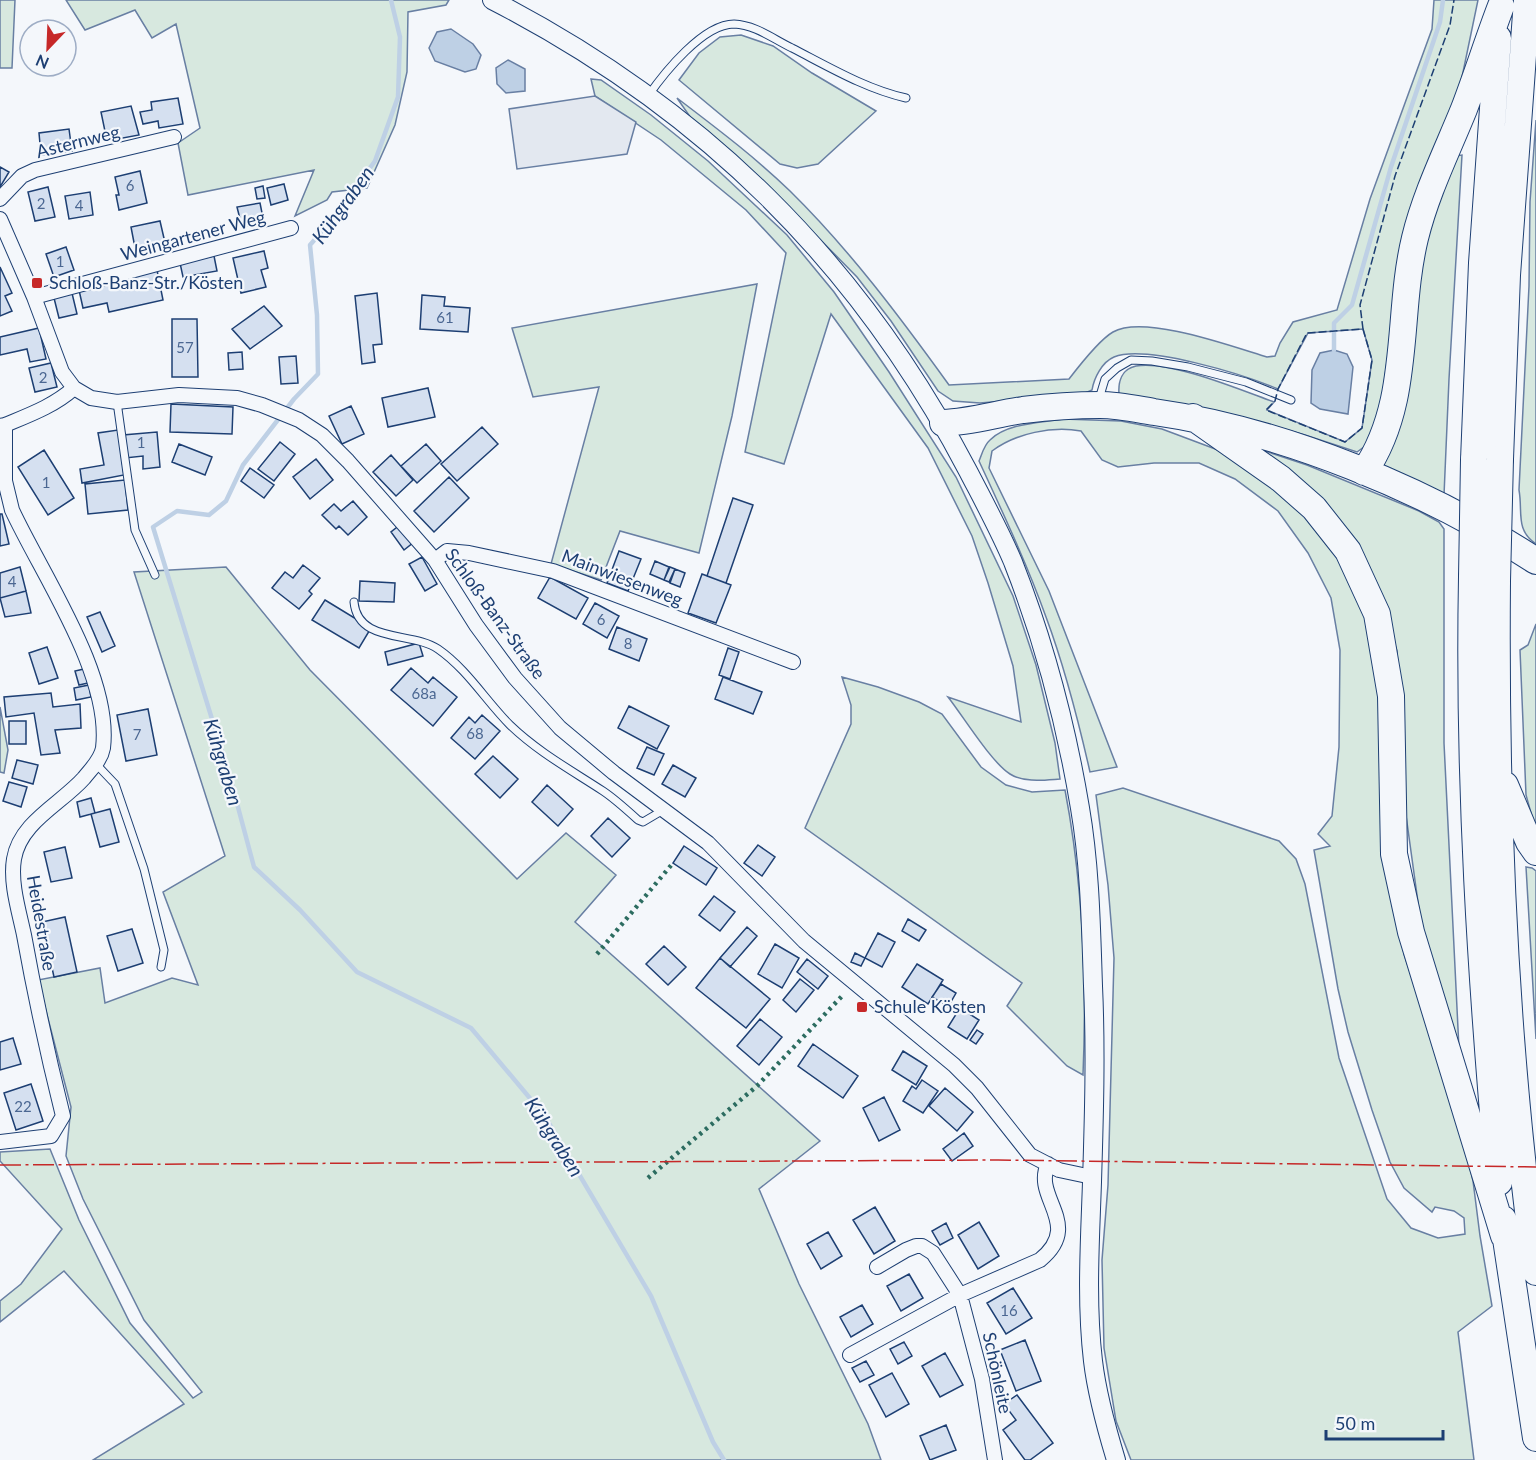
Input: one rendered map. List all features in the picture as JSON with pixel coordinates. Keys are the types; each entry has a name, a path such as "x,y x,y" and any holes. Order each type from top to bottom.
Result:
{"highway":[{"path":"1527,0 1507,275 1500,459 1497,581 1498,768 1503,909 1511,1025 1529,1224 1536,1272"},
{"path":"1501,3 1483,252 1474,460 1471,749 1477,905 1486,1040 1504,1236 1536,1438"},
{"path":"1364,472 1382,443 1392,414 1408,282 1419,224 1501,3"},
{"path":"943,423 969,422 1023,410 1098,405 1193,417 1271,438 1364,472 1423,497 1536,561"},
{"path":"1193,417 1281,478 1314,508 1348,550 1377,614 1391,696 1394,854 1411,932 1504,1236"},
{"path":"1498,768 1529,842 1536,852"},
{"path":"1529,1224 1536,1135"}],"street":[{"path":"492,0 599,60 694,130 786,215 835,268 879,325 943,423 1011,559 1038,632 1068,746 1081,813 1089,889 1095,1035 1089,1275 1090,1321 1093,1362 1101,1409 1116,1460"},
{"name":"Asternweg","path":"0,199 22,176 35,170 174,137"},
{"path":"0,219 34,297 62,372 74,388 62,399 3,426"},
{"name":"Weingartener Weg","path":"34,297 291,228"},
{"name":"Schloß-Banz-Straße","path":"74,388 91,398 117,402 179,395 237,398 299,420 322,435 348,461 435,560 476,625 515,678 560,728 614,773 708,843 804,941 954,1065 977,1088 1030,1155 1053,1167"},
{"name":"Heidestraße","path":"0,1143 51,1136 63,1116 44,1040 13,877 17,847 31,827 96,764 103,750 100,702 91,668 12,510 5,481 3,426"},
{"name":"Mainwiesenweg","path":"435,560 447,551 458,552 552,571 793,662"},
{"path":"850,1355 960,1295 1040,1260 1047,1254 1059,1233 1059,1222 1051,1202 1044,1172 1053,1167 1092,1177"},
{"name":"Schönleite","path":"877,1267 906,1250 922,1246 933,1253 960,1295 982,1379 995,1460"}],"lane":[{"path":"648,96 662,77 695,43 713,30 732,24 760,30 843,74 884,93 906,98"},
{"path":"1098,405 1105,379 1117,368 1131,360 1188,366 1246,382 1291,400"},
{"path":"117,402 135,530 155,575"},
{"path":"354,602 355,613 359,619 377,632 426,641 440,650 465,674 510,725 554,761 605,792 638,820 643,822 665,809"},
{"path":"96,764 115,784 144,869 164,950 161,967"}],"shaded area":[{"path":"0,0 15,0 12,68 0,68"},
{"path":"66,0 449,0 446,5 408,12 407,72 395,125 367,188 332,192 327,200 295,216 314,170 188,195 178,143 200,128 176,24 152,38 135,10 85,30"},
{"path":"1434,0 1478,0 1462,77 1392,325 1381,406 1368,444 1357,452 1238,416 1119,394 1119,389 1124,373 1131,368 1150,365 1167,367 1225,384 1274,402 1267,410 1345,442 1362,428 1372,360 1363,329 1308,333 1278,389 1243,376 1196,363 1129,354 1110,359 1102,366 1092,390 1083,394 980,403 953,401 938,391 891,321 857,277 800,219 693,121 677,98 763,166 812,213 873,284 949,385 1069,379 1102,341 1113,332 1127,327 1167,329 1267,357 1275,356 1293,322 1337,310 1370,199 1432,29"},
{"path":"741,35 773,46 812,73 876,111 818,164 797,168 780,164 679,80 699,53 720,37"},
{"path":"591,79 601,80 651,115 708,161 787,235 834,292 889,372 956,477 1013,596 1036,665 1055,743 1060,779 1028,780 1010,774 994,760 948,697 1021,722 1013,666 972,536 928,448 831,314 784,464 745,452 786,253 746,210 661,140 595,96"},
{"path":"595,96 636,122 627,154 517,169 509,109"},
{"path":"1536,120 1536,544 1529,539 1522,527 1519,490 1529,286 1530,202"},
{"path":"1462,155 1444,495 1381,466 1426,238 1455,156"},
{"path":"757,284 732,416 699,553 620,531 601,580 551,564 599,387 533,397 512,328"},
{"path":"1063,419 1121,421 1162,429 1218,450 1265,478 1302,513 1332,549 1353,583 1371,626 1381,679 1389,867 1404,954 1461,1126 1473,1181 1492,1306 1458,1332 1474,1460 1131,1460 1116,1421 1104,1348 1102,1260 1108,1185 1114,958 1108,885 1096,795 1123,788 1279,841 1296,859 1305,884 1339,1058 1387,1199 1411,1228 1438,1238 1465,1234 1464,1218 1454,1211 1435,1207 1432,1212 1404,1188 1390,1162 1372,1110 1348,1032 1338,989 1314,850 1330,846 1318,834 1332,816 1339,747 1340,650 1331,598 1308,553 1278,511 1235,479 1199,463 1154,463 1118,467 1102,460 1081,431 1058,429 1023,435 992,451 989,468 1049,591 1117,767 1090,772 1071,694 1053,636 1023,558 979,461 988,442 1005,430"},
{"path":"1262,450 1307,465 1419,511 1439,522 1444,529 1444,743 1459,1049 1421,924 1405,808 1397,651 1386,618"},
{"path":"226,567 310,670 517,879 566,833 616,875 575,922 820,1141 759,1189 799,1284 868,1424 881,1460 93,1460 184,1404 64,1271 0,1322 0,1301 21,1284 62,1229 0,1161 0,1152 50,1149 79,1220 130,1323 193,1398 202,1392 144,1320 83,1199 66,1156 71,1107 38,980 100,968 105,1003 172,978 198,985 163,892 225,856 134,572"},
{"path":"1536,624 1536,831 1526,795 1520,650 1528,645"},
{"path":"842,677 919,702 942,714 981,767 1006,785 1032,792 1065,790 1080,896 1084,968 1083,1075 1067,1066 1007,1006 1022,983 805,828 851,724 851,705"},
{"path":"0,707 8,750 4,773 0,772"},
{"path":"1526,867 1536,871 1536,1039"}],"water":[{"path":"451,29 473,44 481,55 476,69 465,72 435,61 429,48 437,32"},
{"path":"508,60 525,69 525,91 506,93 497,84 496,68"},
{"path":"1334,350 1347,354 1353,367 1348,414 1320,409 1311,403 1312,370 1320,353"}],"building":[{"path":"178,98 183,124 159,128 158,121 143,124 140,112 152,110 151,102"},
{"path":"131,106 139,135 107,141 101,112"},
{"path":"69,129 72,151 41,155 39,133"},
{"path":"0,167 9,172 0,187"},
{"path":"140,171 147,203 119,210 116,195 119,195 115,177"},
{"path":"284,184 288,200 271,205 267,188"},
{"path":"263,186 265,198 257,199 255,188"},
{"path":"48,187 55,217 35,221 28,192"},
{"path":"90,192 93,215 69,219 65,196"},
{"path":"260,203 264,223 242,227 237,207"},
{"path":"160,221 166,247 136,253 131,227"},
{"path":"66,247 74,270 54,277 46,254"},
{"path":"264,251 268,268 261,270 266,287 241,293 233,258"},
{"path":"214,256 217,271 183,277 180,263"},
{"path":"156,265 163,300 109,312 107,303 83,308 77,281"},
{"path":"0,267 12,293 5,296 12,311 0,316"},
{"path":"71,289 77,314 59,318 53,294"},
{"path":"377,293 382,344 373,345 375,362 362,364 355,296"},
{"path":"422,295 445,297 444,306 470,308 468,332 420,329"},
{"path":"264,306 282,326 250,349 232,329"},
{"path":"172,319 197,319 198,377 172,377"},
{"path":"39,328 46,359 30,362 27,349 0,355 0,337"},
{"path":"242,352 243,369 229,370 228,353"},
{"path":"296,356 298,383 281,384 279,357"},
{"path":"51,363 57,387 35,392 29,368"},
{"path":"428,388 435,417 388,427 382,398"},
{"path":"171,404 233,407 232,434 170,432"},
{"path":"351,406 364,434 342,444 329,416"},
{"path":"482,427 498,444 457,481 441,464"},
{"path":"118,430 124,475 82,483 80,469 104,465 98,433"},
{"path":"157,432 160,467 143,469 143,456 125,458 123,435"},
{"path":"280,442 295,454 274,481 258,469"},
{"path":"179,444 212,457 205,475 172,462"},
{"path":"426,444 441,461 417,483 401,466"},
{"path":"44,450 74,498 48,515 18,467"},
{"path":"391,455 413,480 396,496 373,472"},
{"path":"316,459 333,480 310,499 293,477"},
{"path":"250,468 274,485 264,498 241,481"},
{"path":"449,477 469,498 434,532 414,511"},
{"path":"125,480 128,510 88,514 85,484"},
{"path":"733,498 753,505 726,583 707,576"},
{"path":"353,501 367,517 348,535 339,526 336,529 322,515 334,504 341,511"},
{"path":"0,514 2,514 9,544 0,546"},
{"path":"401,524 414,542 404,550 391,532"},
{"path":"619,551 641,559 628,591 607,583"},
{"path":"422,557 437,584 425,591 409,564"},
{"path":"655,561 669,567 664,580 650,574"},
{"path":"303,565 320,578 309,591 312,594 299,609 272,588 285,572 293,578"},
{"path":"20,567 26,591 0,598 0,573"},
{"path":"670,567 675,569 669,582 664,580"},
{"path":"675,569 685,573 680,587 670,583"},
{"path":"702,574 731,585 716,623 688,613"},
{"path":"550,577 588,598 576,619 538,598"},
{"path":"360,581 395,583 394,602 359,601"},
{"path":"26,591 31,613 5,617 0,598"},
{"path":"325,600 371,628 359,648 312,620"},
{"path":"595,603 619,616 607,638 583,624"},
{"path":"100,612 115,646 102,652 87,617"},
{"path":"617,627 647,639 639,661 609,649"},
{"path":"419,643 423,656 388,665 385,652"},
{"path":"47,647 58,678 39,684 29,653"},
{"path":"728,648 739,652 730,679 719,675"},
{"path":"411,668 428,683 433,677 457,697 433,726 391,690"},
{"path":"84,669 88,683 79,685 75,671"},
{"path":"723,677 762,692 753,714 715,699"},
{"path":"89,685 91,697 76,700 74,688"},
{"path":"51,693 53,707 80,704 81,728 55,730 60,753 41,755 34,713 6,717 4,697"},
{"path":"629,706 669,726 657,749 618,728"},
{"path":"148,709 157,755 126,761 117,715"},
{"path":"482,715 500,731 475,759 451,738 469,717 475,723"},
{"path":"9,721 26,721 26,744 9,744"},
{"path":"647,747 664,754 654,775 637,768"},
{"path":"493,756 518,779 500,798 475,774"},
{"path":"17,760 38,765 33,784 12,778"},
{"path":"673,765 696,778 685,797 662,784"},
{"path":"9,782 27,787 21,807 3,801"},
{"path":"547,785 573,809 558,826 532,802"},
{"path":"91,798 95,813 80,817 77,802"},
{"path":"110,809 119,842 100,847 91,814"},
{"path":"608,818 630,838 612,857 591,836"},
{"path":"758,845 775,857 762,876 744,863"},
{"path":"684,846 717,868 706,885 673,863"},
{"path":"65,847 72,878 51,882 44,852"},
{"path":"714,896 735,912 720,931 699,915"},
{"path":"65,917 77,972 54,977 42,922"},
{"path":"908,919 926,930 919,941 902,931"},
{"path":"747,927 757,936 730,967 720,958"},
{"path":"132,929 143,963 118,971 107,936"},
{"path":"878,933 895,942 882,967 865,958"},
{"path":"775,944 799,958 782,988 758,974"},
{"path":"664,946 686,967 668,985 646,964"},
{"path":"855,953 865,958 861,966 851,962"},
{"path":"720,958 770,999 746,1028 696,988"},
{"path":"807,959 828,976 818,989 797,972"},
{"path":"917,964 943,980 928,1004 902,987"},
{"path":"800,979 814,990 796,1012 783,1000"},
{"path":"941,984 956,993 948,1007 932,997"},
{"path":"960,1008 979,1020 967,1039 948,1027"},
{"path":"760,1019 782,1037 759,1065 737,1046"},
{"path":"977,1030 983,1034 976,1044 970,1040"},
{"path":"13,1038 21,1064 0,1070 0,1042"},
{"path":"813,1044 858,1076 843,1098 798,1066"},
{"path":"903,1051 927,1066 916,1085 892,1070"},
{"path":"922,1080 938,1091 923,1113 903,1101 912,1086 916,1089"},
{"path":"31,1084 43,1121 16,1130 4,1093"},
{"path":"945,1088 973,1112 957,1131 929,1106"},
{"path":"884,1097 900,1130 879,1141 863,1108"},
{"path":"964,1133 973,1146 952,1161 943,1149"},
{"path":"875,1207 895,1241 874,1254 853,1220"},
{"path":"979,1222 999,1256 978,1269 958,1235"},
{"path":"946,1223 953,1238 940,1245 932,1231"},
{"path":"828,1232 842,1256 821,1269 807,1244"},
{"path":"909,1274 923,1298 901,1311 887,1286"},
{"path":"1013,1288 1032,1318 1006,1334 987,1303"},
{"path":"862,1305 873,1324 851,1337 840,1317"},
{"path":"1025,1340 1041,1381 1016,1391 1000,1350"},
{"path":"904,1342 912,1356 898,1364 890,1349"},
{"path":"945,1353 963,1385 940,1397 922,1366"},
{"path":"866,1361 874,1375 860,1382 852,1368"},
{"path":"892,1373 909,1404 886,1417 869,1385"},
{"path":"1017,1395 1053,1443 1030,1460 1025,1460 1003,1430 1016,1420 1004,1404"},
{"path":"946,1425 956,1450 930,1460 920,1436"}],"waterway":[{"name":"Kühgraben","path":"391,0 400,37 398,97 375,161 332,220 310,245 317,315 318,374 294,399 243,465 226,501 209,515 177,511 153,527 231,781 254,867 300,910 357,972 471,1028 544,1115 651,1296 713,1442 724,1460"},
{"path":"1334,350 1334,323 1352,305 1391,167 1440,22 1443,0"}],"hedge":[{"path":"597,954 673,863"},
{"path":"648,1178 757,1086 843,995"}],"fence":[{"path":"1363,329 1360,305 1395,176 1450,25 1454,0"},
{"path":"1363,329 1372,360 1362,428 1345,442 1266,410 1275,401 1278,389 1307,333 1363,329"}],"power":[{"path":"0,1165 998,1160 1536,1167"}],"place":[{"name":"Schloß-Banz-Str./Kösten","path":"37,283"},
{"name":"Schule Kösten","path":"862,1007"}]}
